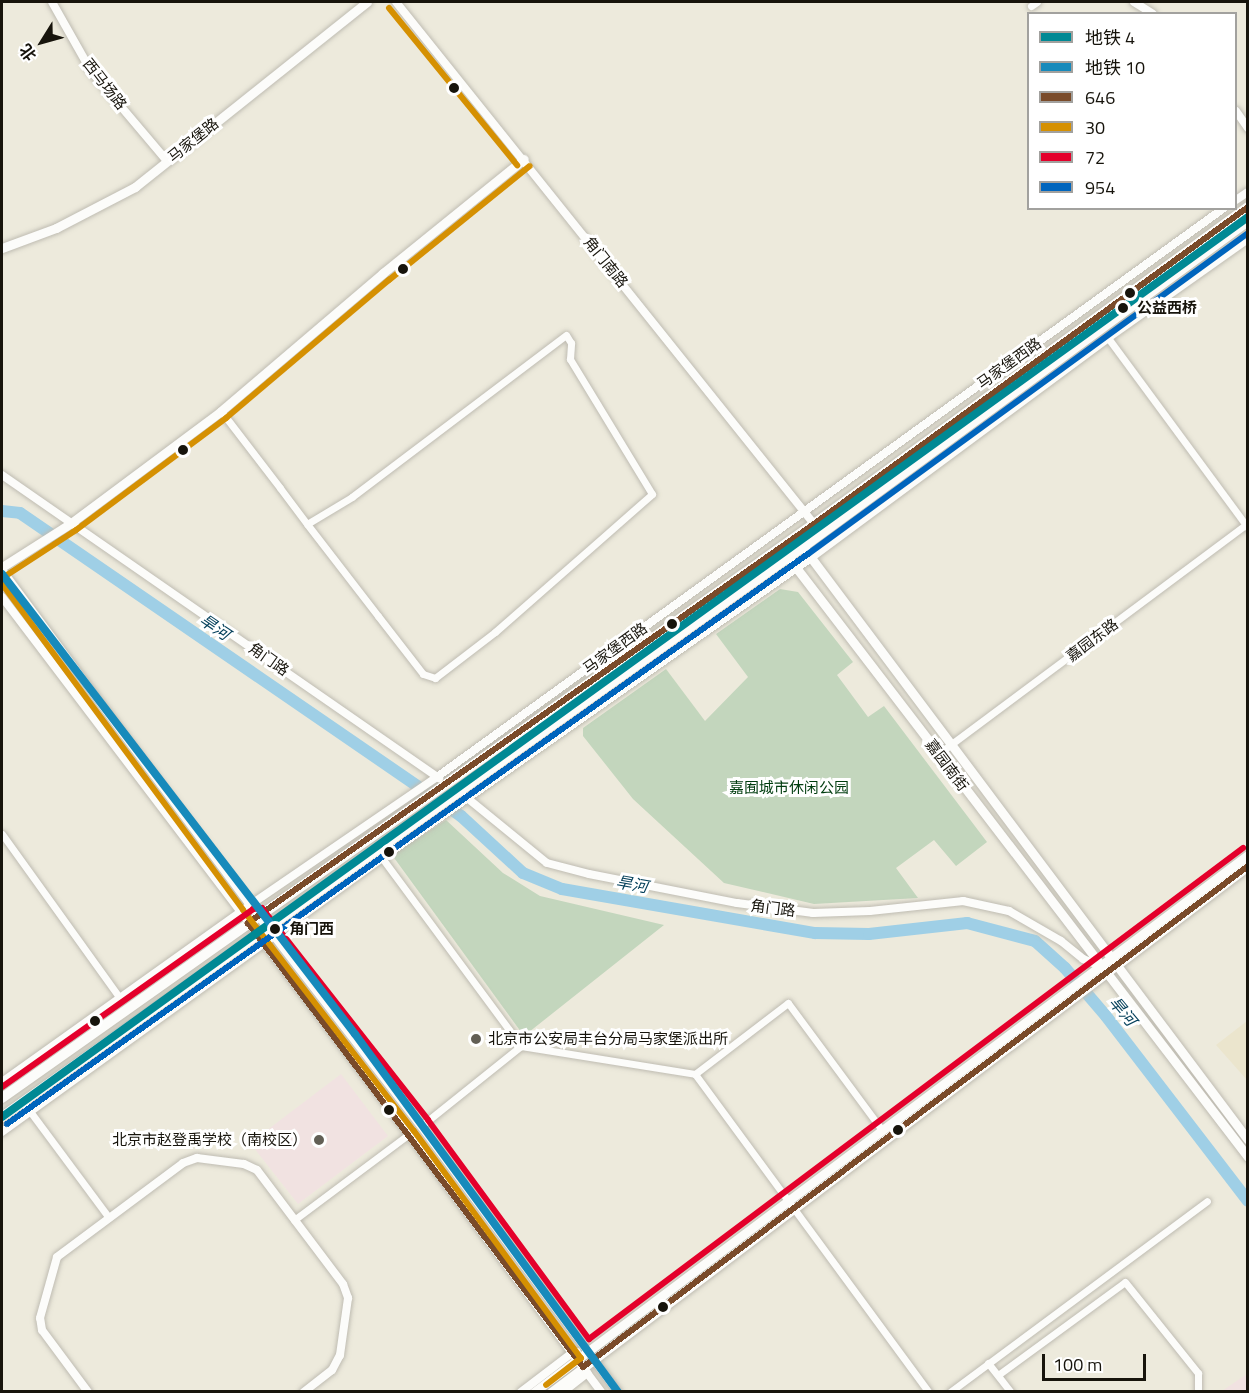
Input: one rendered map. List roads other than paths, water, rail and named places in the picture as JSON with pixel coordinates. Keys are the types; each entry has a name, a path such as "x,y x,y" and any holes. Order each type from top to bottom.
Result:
{"main road":[{"name":"马家堡路","path":"2,248 56,228 135,188 367,2"},
{"path":"2,568 37,543 69,525 221,411 382,273 524,159"},
{"name":"马家堡西路","path":"2,1098 418,804 439,782 814,524 1248,207"},
{"name":"马家堡西路","path":"2,1117 27,1106 271,933 427,813 803,547 1248,221"},
{"name":"嘉园南街","path":"803,547 1113,962"},
{"name":"嘉园南街","path":"788,557 938,754 1099,972"},
{"path":"1113,962 1248,855"},
{"path":"791,1204 882,1130 1248,866"},
{"path":"1113,962 1248,1140"},
{"name":"角门路","path":"1099,972 1248,1157"},
{"path":"534,1392 590,1356 1063,998"},
{"path":"550,1392 580,1363"}],"street":[{"name":"西马场路","path":"52,2 91,71 167,161"},
{"name":"角门南路","path":"396,2 814,524"},
{"path":"1031,6 1037,2"},
{"path":"1134,2 1151,12"},
{"path":"1237,112 1248,128"},
{"name":"马家堡西路","path":"2,1082 249,905 409,796 439,782 804,510 1221,210"},
{"name":"马家堡西路","path":"271,933 467,800 797,568 1108,338 1248,239"},
{"path":"221,411 307,524 423,674 435,678 495,633 652,494 570,359 571,343 566,335 352,497 307,524"},
{"path":"1108,338 1246,526"},
{"name":"角门路","path":"2,475 69,525 439,782"},
{"name":"嘉园东路","path":"938,754 1246,526"},
{"path":"2,568 249,905 421,1126 618,1392"},
{"path":"2,597 410,1134 601,1392"},
{"name":"角门路","path":"455,793 547,863 589,874 736,903 813,913 870,911 963,901 1009,911 1061,941 1099,972"},
{"path":"2,834 119,997"},
{"path":"382,858 521,1046 695,1074 929,1392"},
{"path":"695,1074 788,1003 882,1130"},
{"path":"421,1126 521,1046"},
{"path":"27,1106 109,1218"},
{"name":"马家堡西路","path":"2,1131 27,1106"},
{"path":"294,1220 410,1134"},
{"path":"84,1390 42,1330 40,1318 57,1257 183,1163 197,1158 244,1164 257,1170 343,1284 348,1298 340,1355 332,1370 304,1392"},
{"path":"950,1392 1207,1201"},
{"path":"998,1375 1125,1282 1198,1373 1198,1392"},
{"path":"521,1392 580,1363"},
{"path":"563,1392 580,1363"},
{"path":"988,1363 1011,1392"}],"waterway":[{"name":"旱河","path":"2,511 20,513 461,816 523,873 562,889 815,933 869,934 967,923 1035,941 1065,968 1106,1016 1248,1201"}],"metro line":[{"name":"4","path":"2,1117 1248,217"},
{"name":"10","path":"2,574 355,1034 618,1392"}],"place":[{"name":"公益西桥","path":"1123,308"},
{"name":"角门西","path":"275,929"},
{"name":"北京市公安局丰台分局马家堡派出所","path":"476,1039"},
{"name":"北京市赵登禹学校（南校区）","path":"319,1140"}],"park label":[{"name":"嘉囿城市休闲公园","path":"789,788"}]}
